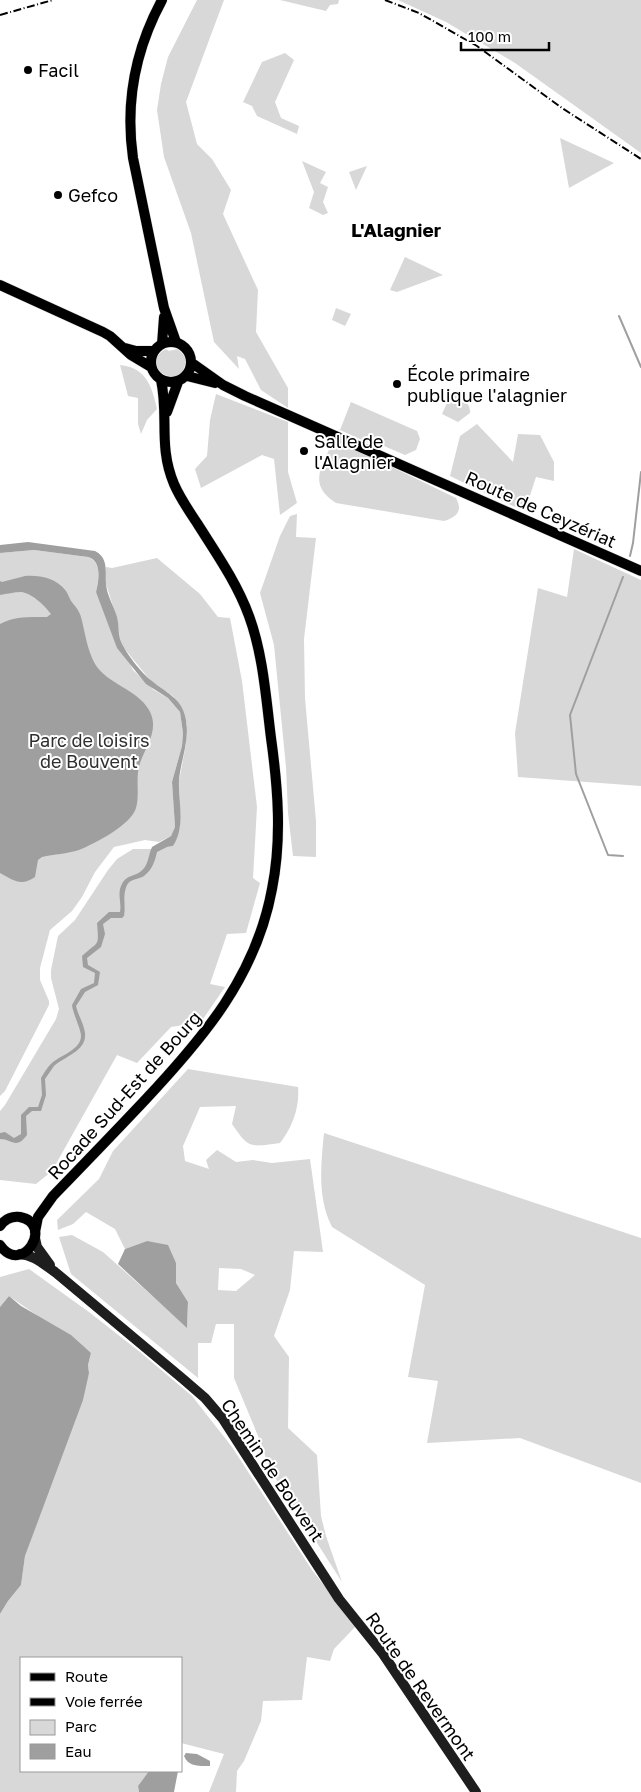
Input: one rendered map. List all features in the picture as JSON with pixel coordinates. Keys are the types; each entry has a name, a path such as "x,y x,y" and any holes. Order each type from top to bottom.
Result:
{"main road":[{"path":"162,0 145,38 135,70 130,107 130,135 164,308 176,342"},
{"path":"0,285 103,332 131,355 152,367"},
{"path":"164,308 164,336 162,344 154,352 151,362 155,374 166,382 182,379 223,385"},
{"path":"162,344 176,342 186,348 192,363 223,385"},
{"path":"124,348 154,352"},
{"path":"164,423 174,389 192,363"},
{"name":"Rocade Sud-Est de Bourg","path":"35,1235 38,1218 54,1196 189,1053 218,1015 249,961 262,927 272,890 276,858 278,801 268,714 257,643 250,616 240,594 174,486 165,458 164,403 161,380"},
{"name":"Route de Ceyzériat","path":"223,385 641,571"},
{"name":"Rocade Sud-Est de Bourg","path":"0,1226 7,1219 24,1216 35,1210 54,1196"},
{"path":"2,1249 13,1255 20,1254 30,1248 35,1235 29,1221 18,1217"}],"street":[{"name":"Chemin de Bouvent","path":"35,1235 37,1247 55,1272"},
{"name":"Chemin de Bouvent","path":"20,1254 34,1257 55,1272 183,1379 217,1412 339,1599"},
{"name":"Route de Revermont","path":"339,1599 383,1654 476,1792"}],"green space":[{"path":"197,0 224,0 186,102 197,144 212,159 231,190 223,214 258,290 256,332 288,388 288,408 261,390 245,359 237,356 239,369 214,342 191,233 164,157 157,110 161,84 168,57"},
{"path":"280,0 339,0 338,4 330,5 326,11"},
{"path":"398,0 641,0 641,153 515,63 446,22"},
{"path":"285,53 294,60 275,102 281,118 299,126 297,134 257,116 252,106 243,102 262,62"},
{"path":"560,138 614,163 569,188"},
{"path":"302,161 326,172 320,183 328,187 323,202 328,213 323,215 309,208 314,192"},
{"path":"367,166 356,190 349,172"},
{"path":"405,257 443,275 397,292 390,290"},
{"path":"336,308 351,314 345,326 332,320"},
{"path":"166,349 169,351 177,349 185,358 185,365 181,373 175,376 168,376 157,368 158,355"},
{"path":"120,365 129,367 142,374 153,393 157,409 147,420 141,434 138,424 138,398 128,396"},
{"path":"452,392 464,400 470,409 470,413 458,422 442,414"},
{"path":"216,394 288,422 288,472 297,503 280,515 274,459 262,455 201,488 195,469 207,456 210,420"},
{"path":"351,402 417,431 420,439 416,450 405,455 384,446 382,449 340,430"},
{"path":"477,424 513,462 518,434 540,435 554,462 554,481 536,477 525,511 450,476 460,436"},
{"path":"334,439 456,498 459,507 458,513 444,521 336,503 321,489 319,481 322,466"},
{"path":"297,514 296,537 316,538 304,639 305,698 316,821 316,857 293,856 274,645 260,593 280,536 290,516"},
{"path":"574,549 641,580 641,786 518,777 515,733 538,588 567,597"},
{"name":"Parc de loisirs de Bouvent","path":"34,550 88,557 96,563 98,577 96,592 133,670 154,690 168,698 180,712 183,733 182,746 172,782 175,827 171,836 159,842 145,840 114,847 95,872 82,897 72,911 50,930 40,968 40,980 49,1005 5,1091 0,1096 0,553"},
{"path":"157,558 200,594 218,617 230,618 242,681 257,807 253,878 260,883 246,933 227,934 210,984 225,987 201,1022 171,1027 137,1063 117,1055 52,1171 36,1184 0,1180 0,1111 56,1019 59,1009 51,978 58,936 75,920 117,859 133,849 154,849 173,846 180,827 179,781 186,744 187,724 174,697 150,680 124,648 106,584 106,567 112,568"},
{"path":"188,1069 298,1087 298,1102 294,1117 280,1143 256,1145 242,1138 232,1124 236,1106 200,1107 183,1146 185,1161 209,1169 206,1160 217,1150 236,1162 253,1160 272,1163 310,1159 323,1252 294,1251 290,1290 274,1336 289,1357 288,1428 317,1455 321,1516 342,1582 269,1468 261,1443 234,1378 234,1324 216,1324 211,1343 198,1343 198,1378 71,1274 59,1237 72,1235 103,1252 187,1327 188,1302 176,1283 176,1263 147,1241 125,1249 115,1229 86,1212 73,1224 58,1230 57,1220 99,1179 113,1151","holes":["219,1268 241,1269 255,1275 236,1291 218,1290"]},
{"path":"324,1133 641,1238 641,1483 520,1438 427,1443 438,1381 408,1377 425,1285 332,1227 327,1216 322,1193 321,1169"},
{"path":"29,1269 89,1312 192,1396 232,1447 312,1570 356,1626 334,1649 330,1661 307,1657 302,1700 263,1701 261,1721 244,1761 237,1771 236,1792 209,1792 224,1754 182,1743 182,1657 20,1657 20,1772 148,1772 138,1786 139,1792 0,1792 0,1614 21,1585 25,1556 89,1373 88,1365 91,1353 9,1296 0,1307 0,1277"}],"water":[{"path":"28,542 95,551 102,557 105,566 106,584 117,617 122,644 143,673 180,704 187,724 187,732 179,780 181,814 177,838 173,846 157,852 153,865 147,874 130,881 127,885 124,916 122,918 111,918 103,924 105,934 101,947 87,958 88,965 100,972 98,985 85,992 76,1006 85,1033 83,1044 79,1049 54,1066 45,1079 46,1095 41,1111 32,1111 26,1116 27,1135 20,1142 14,1143 0,1139 0,1133 5,1132 14,1138 21,1134 21,1115 29,1107 38,1107 42,1095 41,1078 49,1065 75,1048 80,1041 81,1033 72,1005 81,989 94,983 95,973 83,967 82,956 97,943 97,923 109,912 120,912 120,890 123,882 143,870 147,864 152,847 171,836 175,827 172,782 182,746 183,733 180,712 168,698 146,684 117,648 96,592 98,572 96,562 88,557 34,550 0,553 0,545"},
{"path":"25,576 36,576 53,580 66,591 80,615 88,647 95,664 107,677 130,691 144,703 152,717 153,731 140,763 136,808 127,821 102,839 86,847 42,857 38,860 35,877 21,882 0,873 0,624 17,618 47,617 51,614 38,600 25,593 18,592 0,595 0,581"},
{"path":"147,1241 168,1245 176,1263 176,1283 188,1302 187,1328 118,1264 125,1249"},
{"path":"9,1296 21,1306 71,1335 91,1353 83,1400 25,1556 21,1585 0,1614 0,1307"},
{"path":"186,1753 197,1754 210,1761 210,1766 191,1764 184,1756"},
{"path":"148,1772 178,1772 174,1792 139,1792 138,1786"}],"waterway":[{"path":"619,316 641,367"},
{"path":"630,556 641,472"},
{"path":"623,577 570,715 576,774 608,855 623,856"}],"railway":[{"path":"0,15 53,0"},
{"path":"385,0 419,13 477,46 562,108 641,159"}],"place":[{"name":"Facil","path":"28,70"},
{"name":"Gefco","path":"58,195"},
{"name":"École primaire publique l'alagnier","path":"397,384"},
{"name":"Salle de l'Alagnier","path":"304,451"}],"district":[{"name":"L'Alagnier","path":"396,229"}]}
